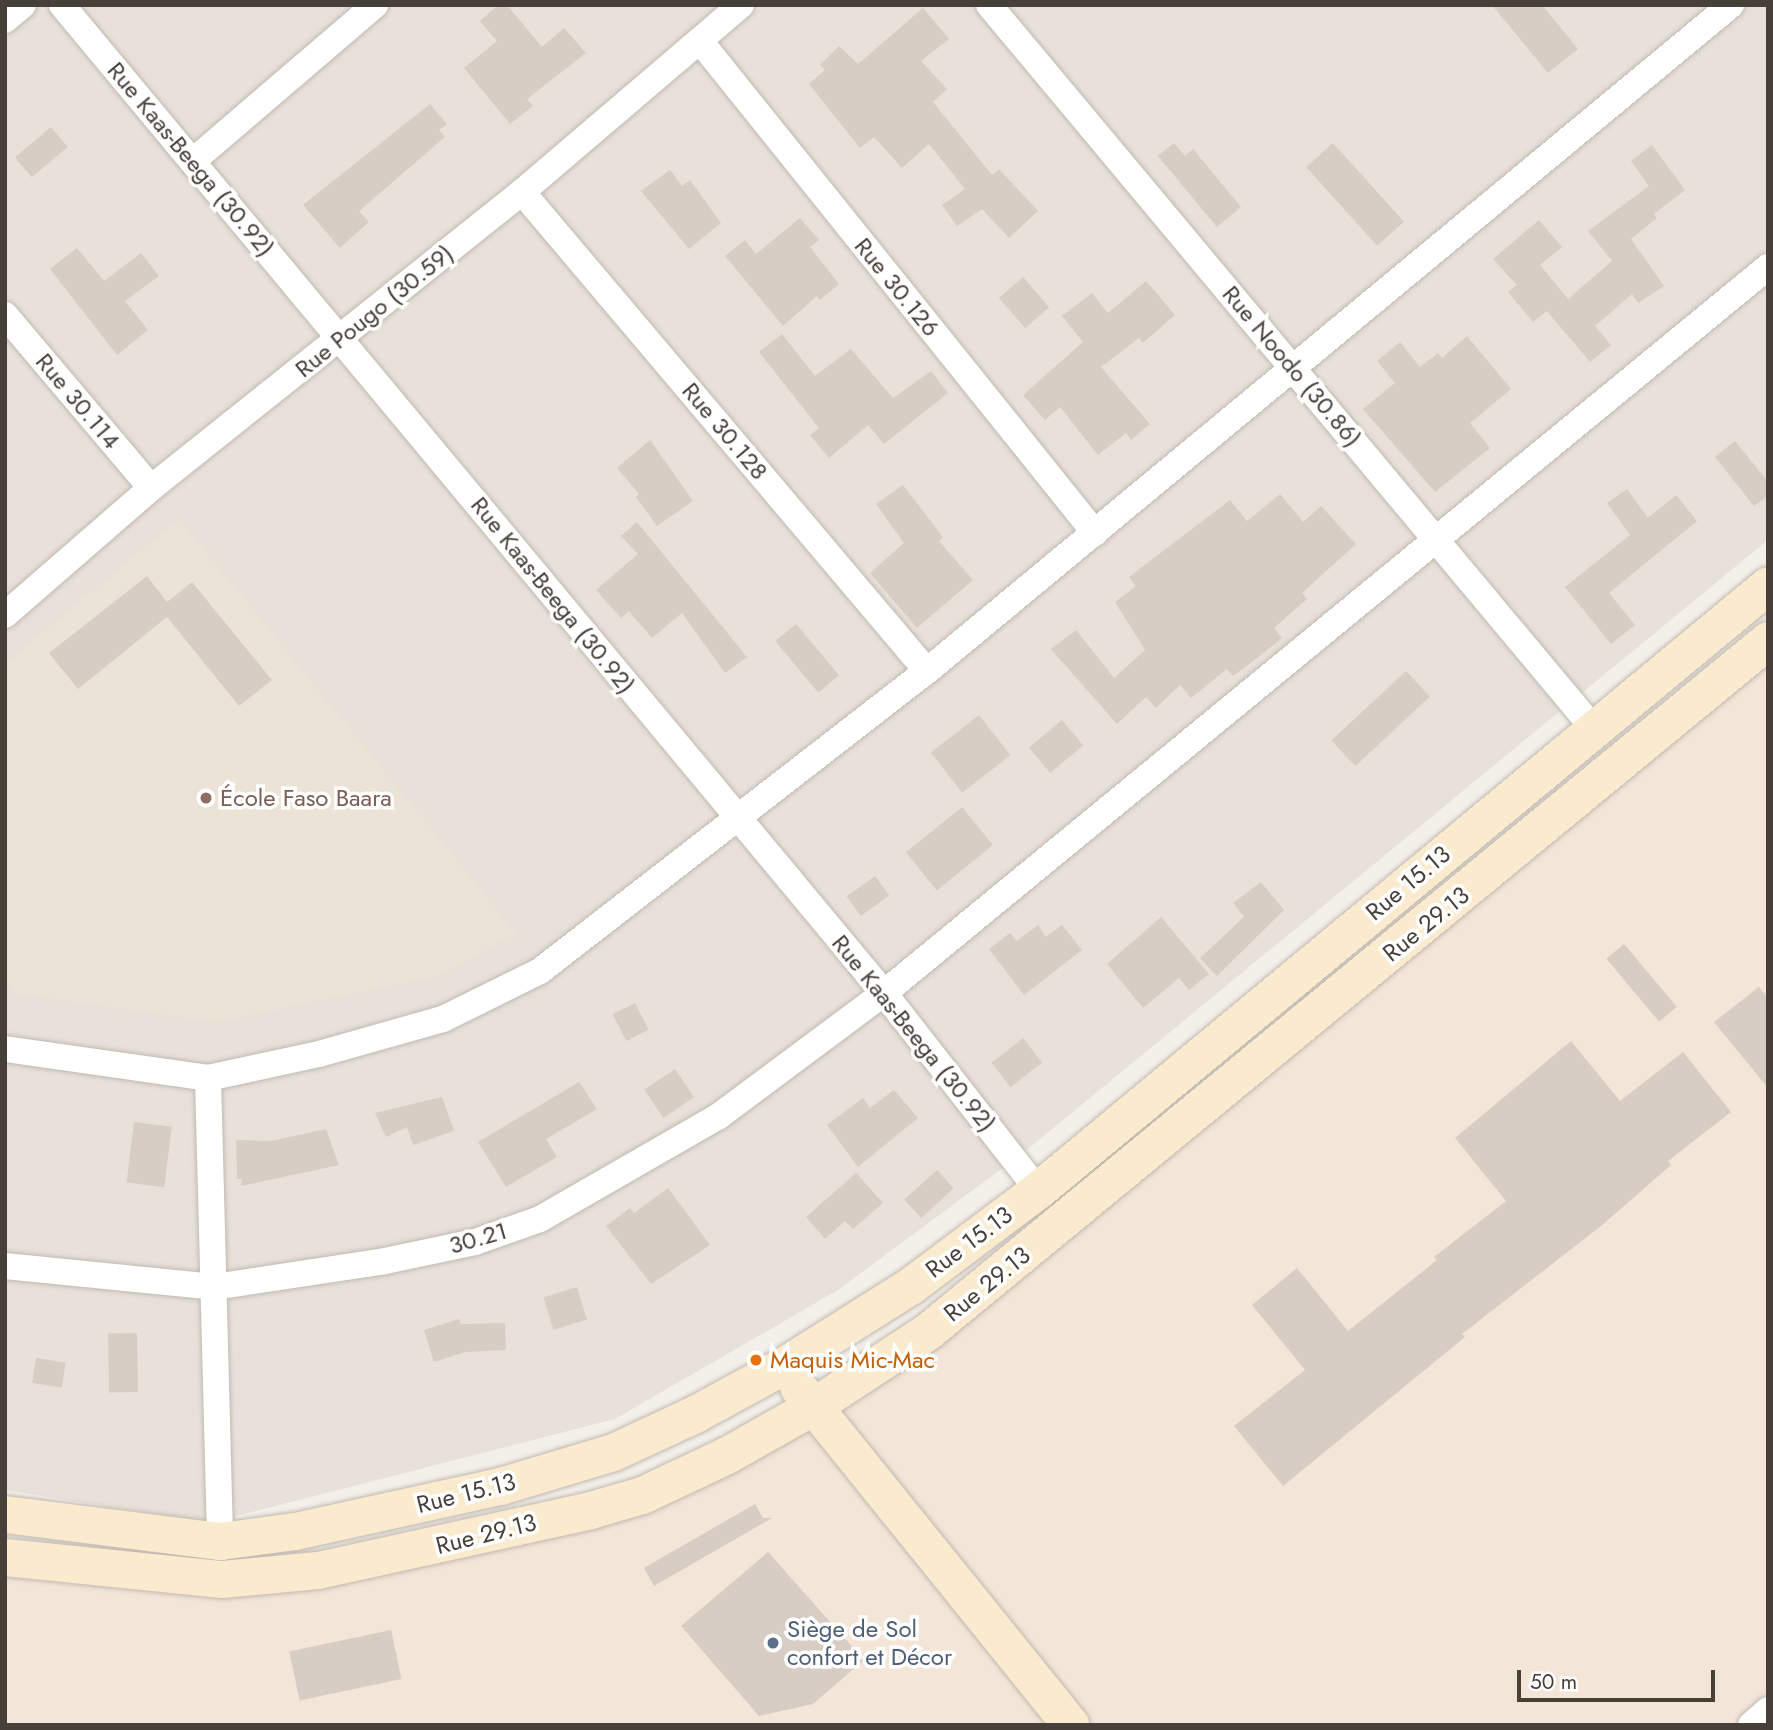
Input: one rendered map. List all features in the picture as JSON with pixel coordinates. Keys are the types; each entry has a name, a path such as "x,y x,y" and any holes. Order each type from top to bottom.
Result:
{"main road":[{"name":"Rue 15.13","path":"5,1514 220,1541 376,1515 613,1452 783,1366 910,1286 1038,1191 1768,585"},
{"name":"Rue 29.13","path":"5,1557 222,1580 318,1570 425,1549 642,1495 725,1456 812,1407 948,1315 1768,640"},
{"path":"783,1366 812,1407 1071,1725"}],"street":[{"path":"5,20 23,5"},
{"name":"Rue Kaas-Beega (30.92)","path":"62,5 884,993 1038,1191"},
{"path":"193,161 375,5"},
{"name":"Rue Pougo (30.59)","path":"5,615 151,488 522,192 741,5"},
{"name":"Rue Noodo (30.86)","path":"989,5 1593,729"},
{"path":"5,1049 208,1078 318,1054 443,1018 540,971 739,821 927,671 1731,5"},
{"name":"Rue 30.126","path":"700,41 1095,533"},
{"name":"Rue 30.128","path":"522,192 927,671"},
{"name":"30.21","path":"5,1266 214,1287 385,1261 475,1242 540,1219 719,1116 884,993 1768,267"},
{"name":"Rue 30.114","path":"5,315 151,488"},
{"path":"208,1078 220,1541"},
{"path":"1751,1725 1768,1710"}],"shaded area":[{"path":"5,5 1768,5 1768,540 1023,1153 838,1290 615,1419 209,1523 5,1490"},
{"name":"École Faso Baara","path":"179,519 516,933 440,976 217,1022 18,994 5,978 5,664"},
{"path":"1768,636 1768,1725 5,1725 5,1556 222,1579 642,1495 812,1407"}],"building":[{"path":"498,5 507,5 542,47 564,28 586,53 527,99 533,106 510,124 464,68 497,41 480,21"},
{"path":"1492,5 1542,5 1578,49 1548,73"},
{"path":"923,8 949,39 921,61 947,89 933,102 992,175 999,169 1038,211 1009,238 982,209 957,226 942,205 965,189 929,144 902,168 874,137 860,148 809,84 825,70 820,65 839,46 858,64"},
{"path":"430,104 447,124 439,130 445,137 359,211 369,222 340,248 303,205"},
{"path":"51,127 68,147 32,177 15,157"},
{"path":"1174,143 1185,156 1193,149 1241,207 1217,227 1158,156"},
{"path":"1333,143 1404,222 1377,246 1306,167"},
{"path":"1652,145 1685,190 1654,214 1657,218 1631,239 1664,286 1638,303 1632,294 1595,326 1611,345 1590,362 1547,311 1533,322 1508,292 1517,285 1493,259 1539,220 1562,247 1540,265 1568,299 1612,261 1588,231 1649,186 1631,161"},
{"path":"670,170 682,186 690,180 721,223 689,249 641,191"},
{"path":"800,218 819,240 810,247 839,284 820,300 817,296 783,326 725,256 745,240 756,254"},
{"path":"77,248 104,281 141,253 159,276 125,301 148,330 117,355 50,269"},
{"path":"1023,277 1049,307 1025,328 999,298"},
{"path":"1146,281 1175,315 1143,343 1139,338 1101,367 1150,424 1131,440 1126,433 1098,455 1060,407 1045,420 1023,395 1083,342 1062,316 1092,293 1108,313"},
{"path":"782,334 815,376 851,349 893,398 931,371 948,393 884,444 868,425 829,458 810,435 819,428 759,352"},
{"path":"1467,336 1511,389 1470,423 1490,448 1435,492 1363,409 1395,383 1377,361 1400,342 1420,367 1438,353 1442,358"},
{"path":"650,440 693,501 657,526 636,497 639,494 617,468"},
{"path":"1735,441 1768,482 1768,496 1754,506 1715,457"},
{"path":"903,485 943,537 939,541 973,580 917,628 870,573 904,543 876,504"},
{"path":"1627,489 1648,518 1676,495 1697,521 1609,593 1635,625 1611,644 1565,587 1630,535 1607,503"},
{"path":"1280,494 1303,522 1321,506 1356,544 1302,593 1307,599 1274,628 1282,638 1261,655 1233,676 1227,669 1191,698 1180,685 1156,708 1146,697 1117,724 1051,649 1076,630 1114,678 1145,650 1115,602 1136,586 1129,577 1230,500 1247,521"},
{"path":"637,522 747,657 725,673 682,613 652,638 629,611 621,618 596,590 638,554 621,536"},
{"path":"147,576 167,602 192,582 272,680 239,706 167,617 78,689 49,653"},
{"path":"796,624 839,675 818,693 775,641"},
{"path":"1406,671 1430,697 1355,766 1331,741"},
{"path":"979,715 1010,755 962,793 931,753"},
{"path":"1062,720 1083,745 1050,773 1029,748"},
{"path":"962,807 993,845 937,890 906,852"},
{"path":"875,876 889,895 861,916 847,897"},
{"path":"1261,882 1284,910 1217,976 1200,958 1244,917 1233,903"},
{"path":"1161,917 1209,974 1189,990 1179,978 1143,1008 1107,964"},
{"path":"1038,925 1046,937 1062,925 1082,950 1024,995 989,949 1010,933 1017,941"},
{"path":"1624,944 1677,1007 1659,1022 1606,959"},
{"path":"1759,987 1768,998 1768,1088 1714,1022"},
{"path":"635,1003 649,1030 626,1041 613,1014"},
{"path":"1023,1038 1042,1062 1011,1087 991,1063"},
{"path":"1571,1041 1620,1101 1683,1052 1731,1112 1668,1161 1671,1165 1601,1226 1462,1334 1465,1337 1283,1486 1234,1426 1305,1370 1252,1305 1297,1268 1348,1331 1437,1260 1434,1257 1506,1201 1455,1138"},
{"path":"675,1069 694,1097 663,1118 644,1090"},
{"path":"579,1082 597,1109 546,1139 557,1157 506,1187 478,1142"},
{"path":"894,1090 918,1118 858,1167 827,1125 863,1098 870,1108"},
{"path":"442,1097 454,1131 413,1145 407,1127 386,1137 375,1113"},
{"path":"134,1122 172,1127 164,1187 127,1183"},
{"path":"326,1129 339,1165 241,1186 242,1179 237,1179 236,1140 271,1141"},
{"path":"937,1170 954,1189 921,1218 904,1199"},
{"path":"856,1173 883,1203 853,1229 845,1221 825,1239 806,1217"},
{"path":"668,1188 710,1245 651,1284 606,1226 630,1208 634,1213"},
{"path":"577,1287 587,1320 553,1330 544,1297"},
{"path":"459,1319 461,1324 505,1323 506,1350 465,1352 434,1362 424,1330"},
{"path":"137,1333 138,1392 109,1392 108,1334"},
{"path":"36,1358 66,1363 62,1387 32,1383"},
{"path":"755,1504 763,1518 772,1518 654,1586 644,1568"},
{"path":"768,1552 864,1660 813,1704 759,1716 681,1626"},
{"path":"391,1630 401,1679 300,1701 289,1652"}],"place":[{"name":"École Faso Baara","path":"206,798"},
{"name":"Maquis Mic-Mac","path":"756,1360"},
{"name":"Siège de Sol confort et Décor","path":"773,1643"}]}
